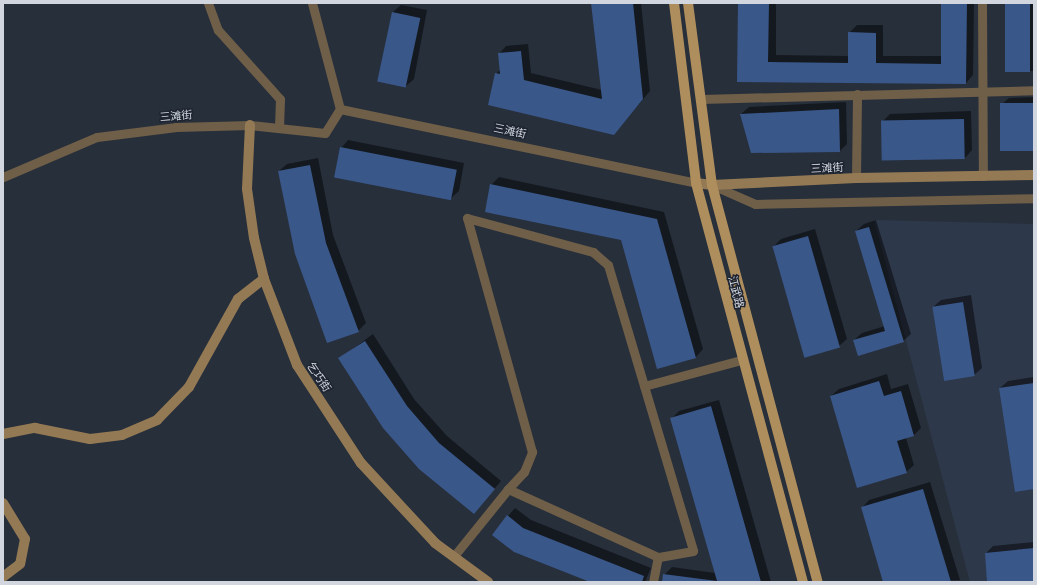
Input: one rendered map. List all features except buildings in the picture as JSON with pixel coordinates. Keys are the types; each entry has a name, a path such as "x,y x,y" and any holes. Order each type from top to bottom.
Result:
{"main road":[{"name":"江武路","path":"674,3 696,183 741,360 803,582"},
{"name":"江武路","path":"688,3 712,185 818,582"}],"street":[{"path":"208,3 218,30 280,99 279,128"},
{"path":"312,3 340,109"},
{"path":"982,3 983,176"},
{"path":"701,99 1034,90"},
{"path":"856,178 857,94"},
{"name":"三滩街","path":"3,177 97,137 176,128 250,125 325,133 340,109 696,183 712,185 856,178 1034,175"},
{"name":"乞巧街","path":"250,125 247,189 254,238 264,279 296,365 361,462 435,543 488,582"},
{"path":"712,185 755,204 1034,198"},
{"path":"454,556 508,489 524,472 532,452 467,218 587,250 604,260 610,272 693,551 658,557 508,489"},
{"path":"3,434 35,428 90,439 122,435 157,420 189,387 238,299 264,279"},
{"path":"644,386 741,360"},
{"path":"3,503 25,539 20,564 3,577"},
{"path":"653,582 658,557"}],"shaded area":[{"path":"874,220 1034,224 1034,582 970,582"}]}
